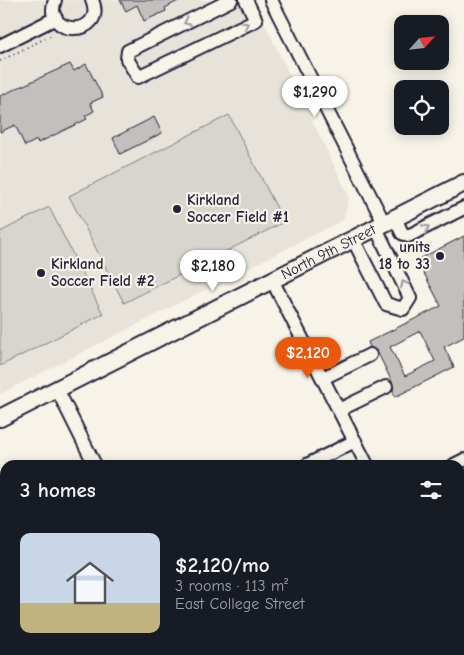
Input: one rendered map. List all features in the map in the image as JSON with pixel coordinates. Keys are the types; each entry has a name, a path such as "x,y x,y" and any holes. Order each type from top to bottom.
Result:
{"main road":[{"name":"North 9th Street","path":"0,418 464,183"}],"street":[{"path":"56,0 54,11 56,18 70,29 83,27 93,17 95,10 92,0"},
{"path":"231,0 128,51 127,59 138,78 256,20 246,0"},
{"path":"271,0 385,223 410,298 403,309 386,304 353,239"},
{"path":"0,46 56,18"},
{"path":"385,223 408,236 464,208"},
{"path":"272,280 364,460"},
{"path":"323,378 370,355"},
{"path":"339,410 386,387"},
{"path":"57,389 92,460"},
{"path":"317,460 355,441"}],"path":[{"path":"0,61 52,35"}],"shaded area":[{"path":"0,0 253,0 349,196 343,220 0,394"},
{"name":"Kirkland Soccer Field #1","path":"229,115 284,222 124,303 69,196"},
{"name":"Kirkland Soccer Field #2","path":"49,207 103,314 0,366 0,232"}],"building":[{"path":"120,0 180,0 165,8 166,11 144,21 137,5 126,11"},
{"path":"70,64 74,71 86,64 103,97 90,103 94,111 85,116 87,119 38,143 37,140 25,146 15,125 0,132 0,96"},
{"path":"154,117 162,133 120,154 113,138"},
{"path":"464,236 464,337 444,347 454,367 395,397 393,384 377,351 370,347 368,342 441,306 417,260","holes":["420,331 435,361 405,376 390,347"]}],"place":[{"name":"Kirkland Soccer Field #1","path":"177,209"},
{"name":"units 18 to 33","path":"440,256"},
{"name":"Kirkland Soccer Field #2","path":"41,273"}]}
